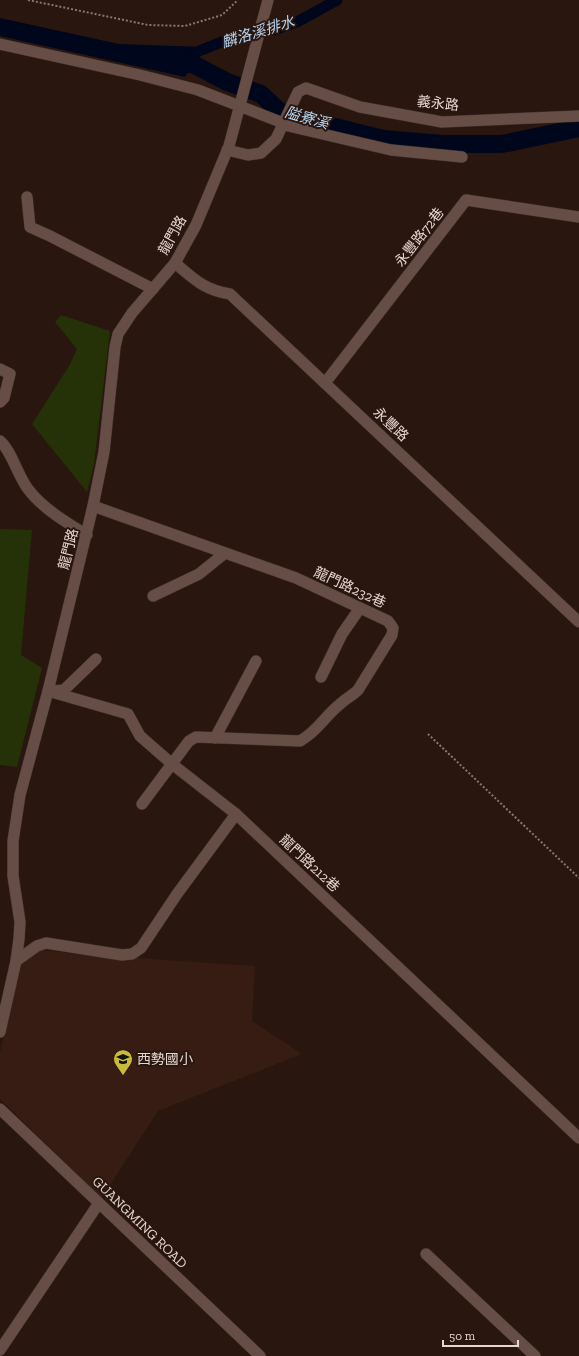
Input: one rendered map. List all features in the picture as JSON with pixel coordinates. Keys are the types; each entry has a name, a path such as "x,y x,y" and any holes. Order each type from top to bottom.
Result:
{"street":[{"name":"龍門路","path":"0,1032 16,961 20,922 13,876 13,841 20,795 48,691 94,506 104,452 115,347 118,334 132,313 175,263 196,225 227,150 268,0"},
{"path":"0,44 140,75 198,90 240,103 285,122 391,150 462,157"},
{"name":"義永路","path":"285,122 298,92 306,88 360,107 442,122 579,116"},
{"path":"227,150 248,155 261,153 276,139 285,122"},
{"path":"27,197 30,227 153,289"},
{"name":"永豐路72巷","path":"325,383 466,200 579,218"},
{"name":"永豐路","path":"175,263 202,286 215,292 230,294 579,622"},
{"path":"0,369 10,374 4,398 0,402"},
{"path":"1,442 28,490 60,520 87,535"},
{"name":"龍門路232巷","path":"94,506 296,578 388,621 393,628 392,635 358,690 354,695 338,705 311,735 300,741 196,737 189,741 142,804"},
{"path":"153,596 199,574 225,552"},
{"path":"321,677 342,634 360,608"},
{"path":"48,691 64,690 96,659"},
{"path":"215,738 256,661"},
{"name":"龍門路212巷","path":"48,691 128,714 140,736 172,764 236,814 579,1138"},
{"path":"16,961 37,946 46,943 122,955 132,954 140,948 236,814"},
{"name":"GUANGMING ROAD","path":"0,1109 260,1356"},
{"path":"0,1350 99,1203"},
{"path":"426,1254 535,1356"}],"path":[{"path":"28,0 148,25 185,26 222,15 238,0"},
{"path":"428,734 579,878"}],"shaded area":[{"name":"西勢國小","path":"42,950 124,959 137,958 255,966 252,1021 302,1054 158,1111 101,1199 0,1099 0,1052 21,965"}],"green space":[{"path":"61,315 110,331 94,464 87,492 32,424 69,366 77,349 55,322"},
{"path":"0,529 32,530 21,655 42,668 17,767 0,765"}],"water":[{"path":"0,18 119,44 204,47 185,77 0,36"}],"waterway":[{"name":"麟洛溪排水","path":"189,55 242,34 274,30 299,21 337,0"},
{"name":"隘寮溪","path":"169,60 195,65 227,82 261,94 279,111 303,119 383,139 442,144 502,144 579,128"}],"place":[{"name":"西勢國小","path":"123,1076"}]}
